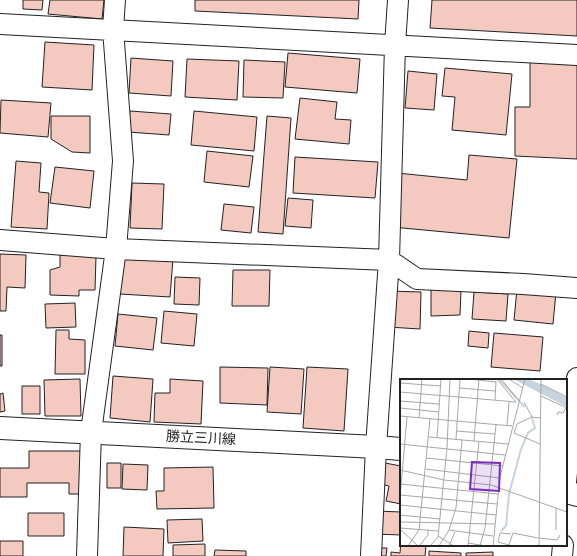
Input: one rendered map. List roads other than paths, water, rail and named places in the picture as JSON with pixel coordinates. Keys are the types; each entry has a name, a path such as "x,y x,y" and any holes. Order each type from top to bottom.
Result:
{"main road":[{"name":"勝立三川線","path":"0,428 400,449"},
{"path":"567,492 577,495"}],"street":[{"path":"87,556 91,432 116,249 123,161 113,29 115,0"},
{"path":"371,556 376,447 389,260 395,45 398,0"},
{"path":"0,24 577,55"},
{"path":"0,240 116,249 389,260 417,279 577,288"},
{"path":"567,473 577,378"},
{"path":"562,556 563,546"}]}
